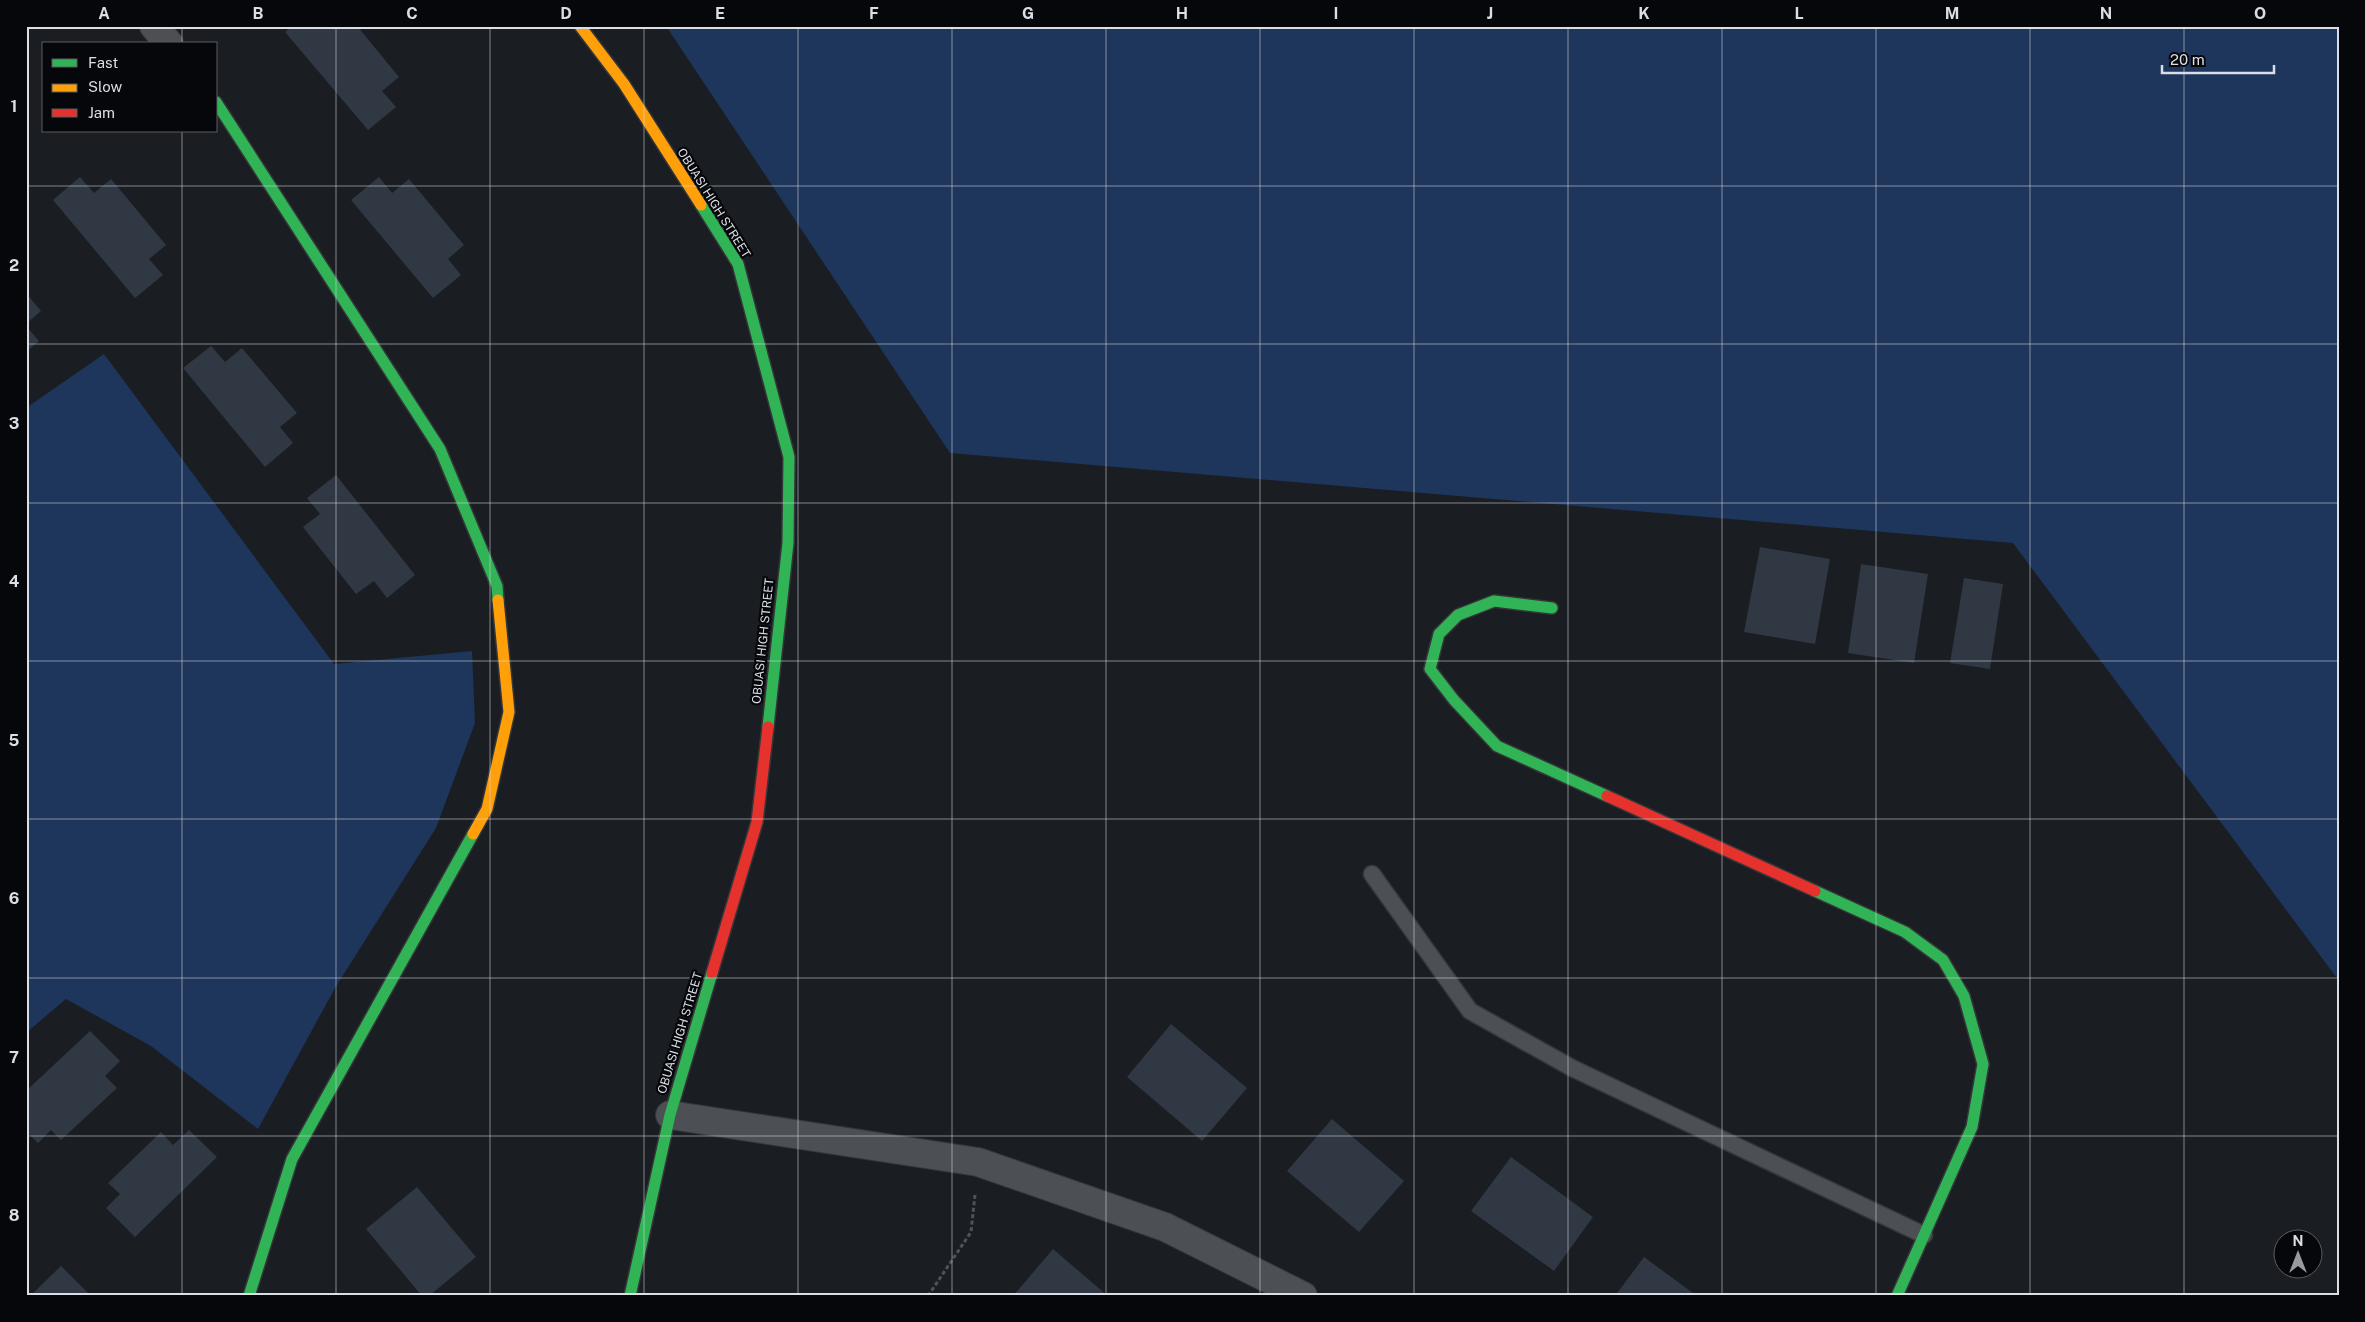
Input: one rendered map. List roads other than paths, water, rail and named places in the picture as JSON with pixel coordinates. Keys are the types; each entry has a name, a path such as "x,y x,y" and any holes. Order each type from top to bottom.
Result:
{"street":[{"path":"154,26 167,42"},
{"name":"OBUASI HIGH STREET","path":"580,26 624,84 738,264 789,457 788,543 757,822 670,1115 630,1296"},
{"path":"218,105 440,449 497,586 509,712 487,809 292,1159 249,1296"},
{"path":"1552,608 1494,601 1458,615 1439,634 1430,669 1454,700 1497,746 1905,932 1943,960 1964,996 1983,1064 1972,1127 1897,1296"},
{"path":"670,1115 978,1162 1165,1227 1303,1296"}],"lane":[{"path":"1372,874 1470,1011 1572,1068 1924,1235"}]}
